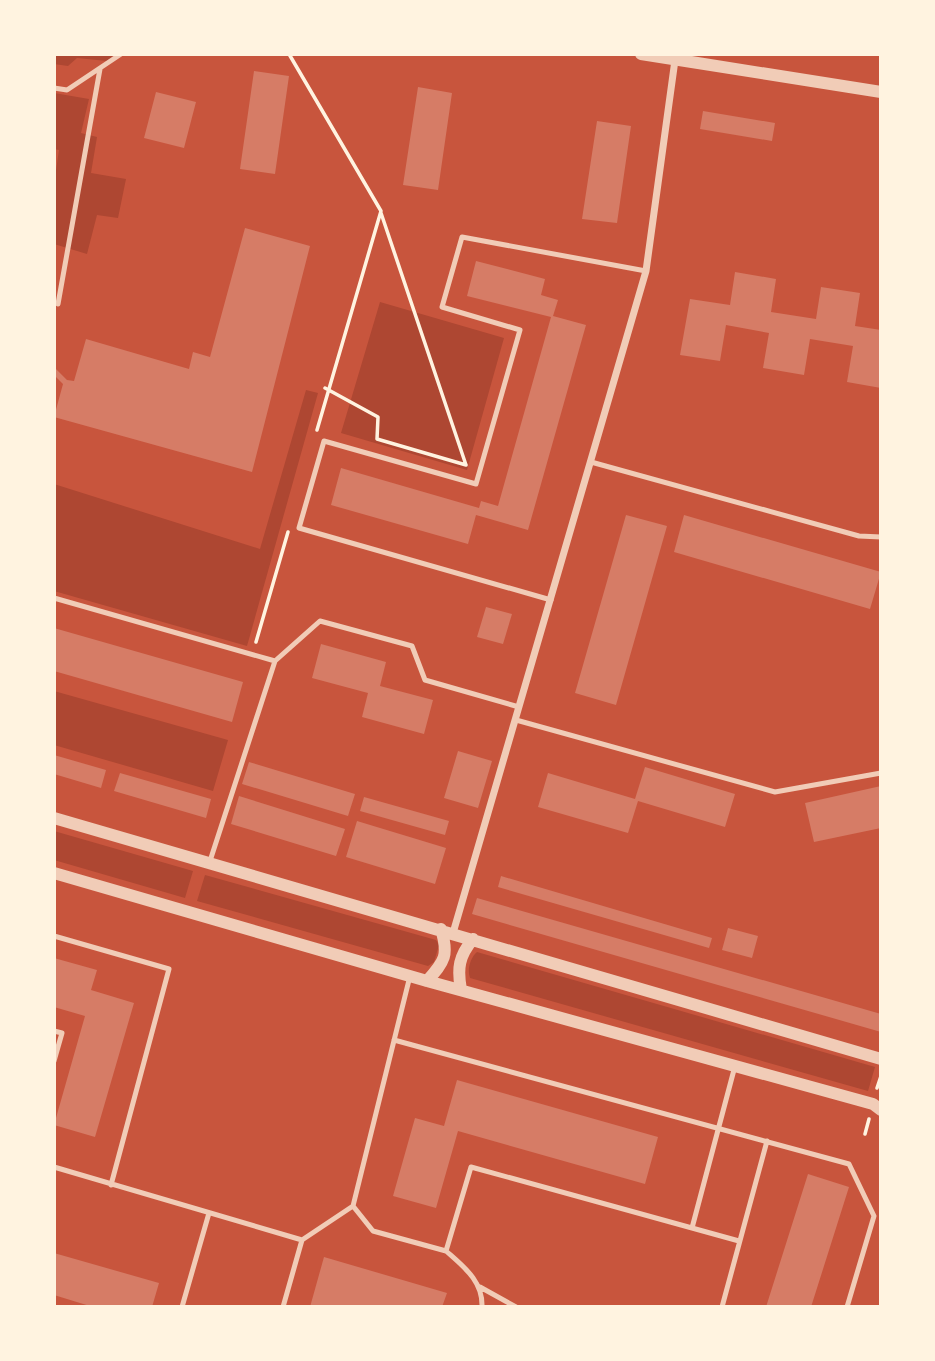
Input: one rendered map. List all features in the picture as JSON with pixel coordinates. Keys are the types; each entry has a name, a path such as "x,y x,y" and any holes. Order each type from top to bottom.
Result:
{"street":[{"path":"641,54 676,57 881,92"},
{"path":"427,981 442,965 447,948 447,931 516,720 646,271 676,57"},
{"path":"54,818 881,1059"},
{"path":"54,873 427,981 873,1104 881,1110"},
{"path":"461,990 458,970 462,952 473,939"}],"lane":[{"path":"54,88 68,90 121,54"},
{"path":"58,304 100,69"},
{"path":"551,600 299,528 324,441 476,484 520,330 442,307 462,237 646,271"},
{"path":"590,462 859,536 881,537"},
{"path":"54,598 275,661"},
{"path":"209,863 275,661 320,621 412,646 425,680 519,706"},
{"path":"516,720 775,792 881,773"},
{"path":"54,936 169,969 111,1185"},
{"path":"283,1307 302,1240 353,1206 410,976"},
{"path":"54,1031 62,1033 54,1061"},
{"path":"394,1040 849,1164 874,1216 847,1307"},
{"path":"692,1228 735,1066"},
{"path":"722,1307 766,1141"},
{"path":"54,1167 302,1240"},
{"path":"446,1251 471,1167 739,1241"},
{"path":"353,1206 373,1231 446,1251 470,1273 480,1287 516,1307"},
{"path":"182,1307 209,1213"},
{"path":"480,1287 482,1307"}],"path":[{"path":"289,54 381,211 466,465 377,439 378,417 327,389"},
{"path":"317,430 381,211"},
{"path":"253,655 291,523"}],"shaded area":[{"path":"54,54 115,54 107,61 77,58 68,66 54,64"},
{"path":"54,93 89,99 81,133 97,137 91,173 126,179 118,218 97,215 87,254 54,244 54,184 59,150 54,149"},
{"path":"380,302 504,338 467,470 341,433"},
{"path":"306,390 318,393 247,646 54,591 54,484 260,549"},
{"path":"54,691 228,740 213,791 54,745"},
{"path":"54,831 193,871 185,898 54,860"},
{"path":"205,875 436,940 439,945 434,962 428,966 197,901"},
{"path":"477,952 875,1067 868,1091 470,978 470,964"}],"building":[{"path":"254,71 289,76 275,174 240,169"},
{"path":"418,87 452,93 438,190 403,185"},
{"path":"156,92 196,102 184,148 144,138"},
{"path":"703,111 775,123 772,141 700,129"},
{"path":"597,121 631,126 617,223 582,219"},
{"path":"245,228 310,246 252,472 54,417 63,384 54,375 54,367 67,380 74,381 86,339 189,369 193,352 210,357"},
{"path":"476,261 545,279 541,295 558,300 553,316 586,325 528,530 476,515 468,544 331,505 341,468 479,508 481,501 498,506 551,317 467,296"},
{"path":"735,272 776,279 771,312 816,319 821,287 860,293 855,326 881,330 881,388 847,382 853,346 810,339 804,375 763,368 769,333 726,325 720,361 680,355 690,299 730,305"},
{"path":"626,515 667,526 616,705 575,693"},
{"path":"684,515 881,572 870,609 674,552"},
{"path":"486,607 512,614 503,644 477,637"},
{"path":"54,628 243,682 232,722 54,671"},
{"path":"321,644 386,662 380,686 433,700 424,734 362,717 368,693 312,678"},
{"path":"458,751 492,761 478,808 444,798"},
{"path":"54,755 106,770 101,788 54,774"},
{"path":"249,762 355,794 348,816 242,784"},
{"path":"645,767 735,794 725,827 638,801 628,833 538,807 548,773 635,799"},
{"path":"120,773 211,799 206,818 114,791"},
{"path":"881,786 881,828 814,842 805,803"},
{"path":"239,796 345,829 336,856 231,824"},
{"path":"364,797 449,821 445,835 360,811"},
{"path":"357,821 446,848 435,884 346,857"},
{"path":"501,876 712,938 709,948 498,887"},
{"path":"477,898 881,1014 881,1032 472,914"},
{"path":"728,928 758,936 752,958 722,950"},
{"path":"54,958 97,970 91,990 134,1003 95,1137 54,1125 85,1016 54,1007"},
{"path":"457,1080 658,1137 645,1184 458,1131 436,1208 393,1196 415,1118 444,1126"},
{"path":"808,1174 849,1187 811,1307 766,1307"},
{"path":"54,1253 159,1283 152,1307 93,1307 54,1295"},
{"path":"324,1257 447,1293 442,1307 310,1307"}]}
